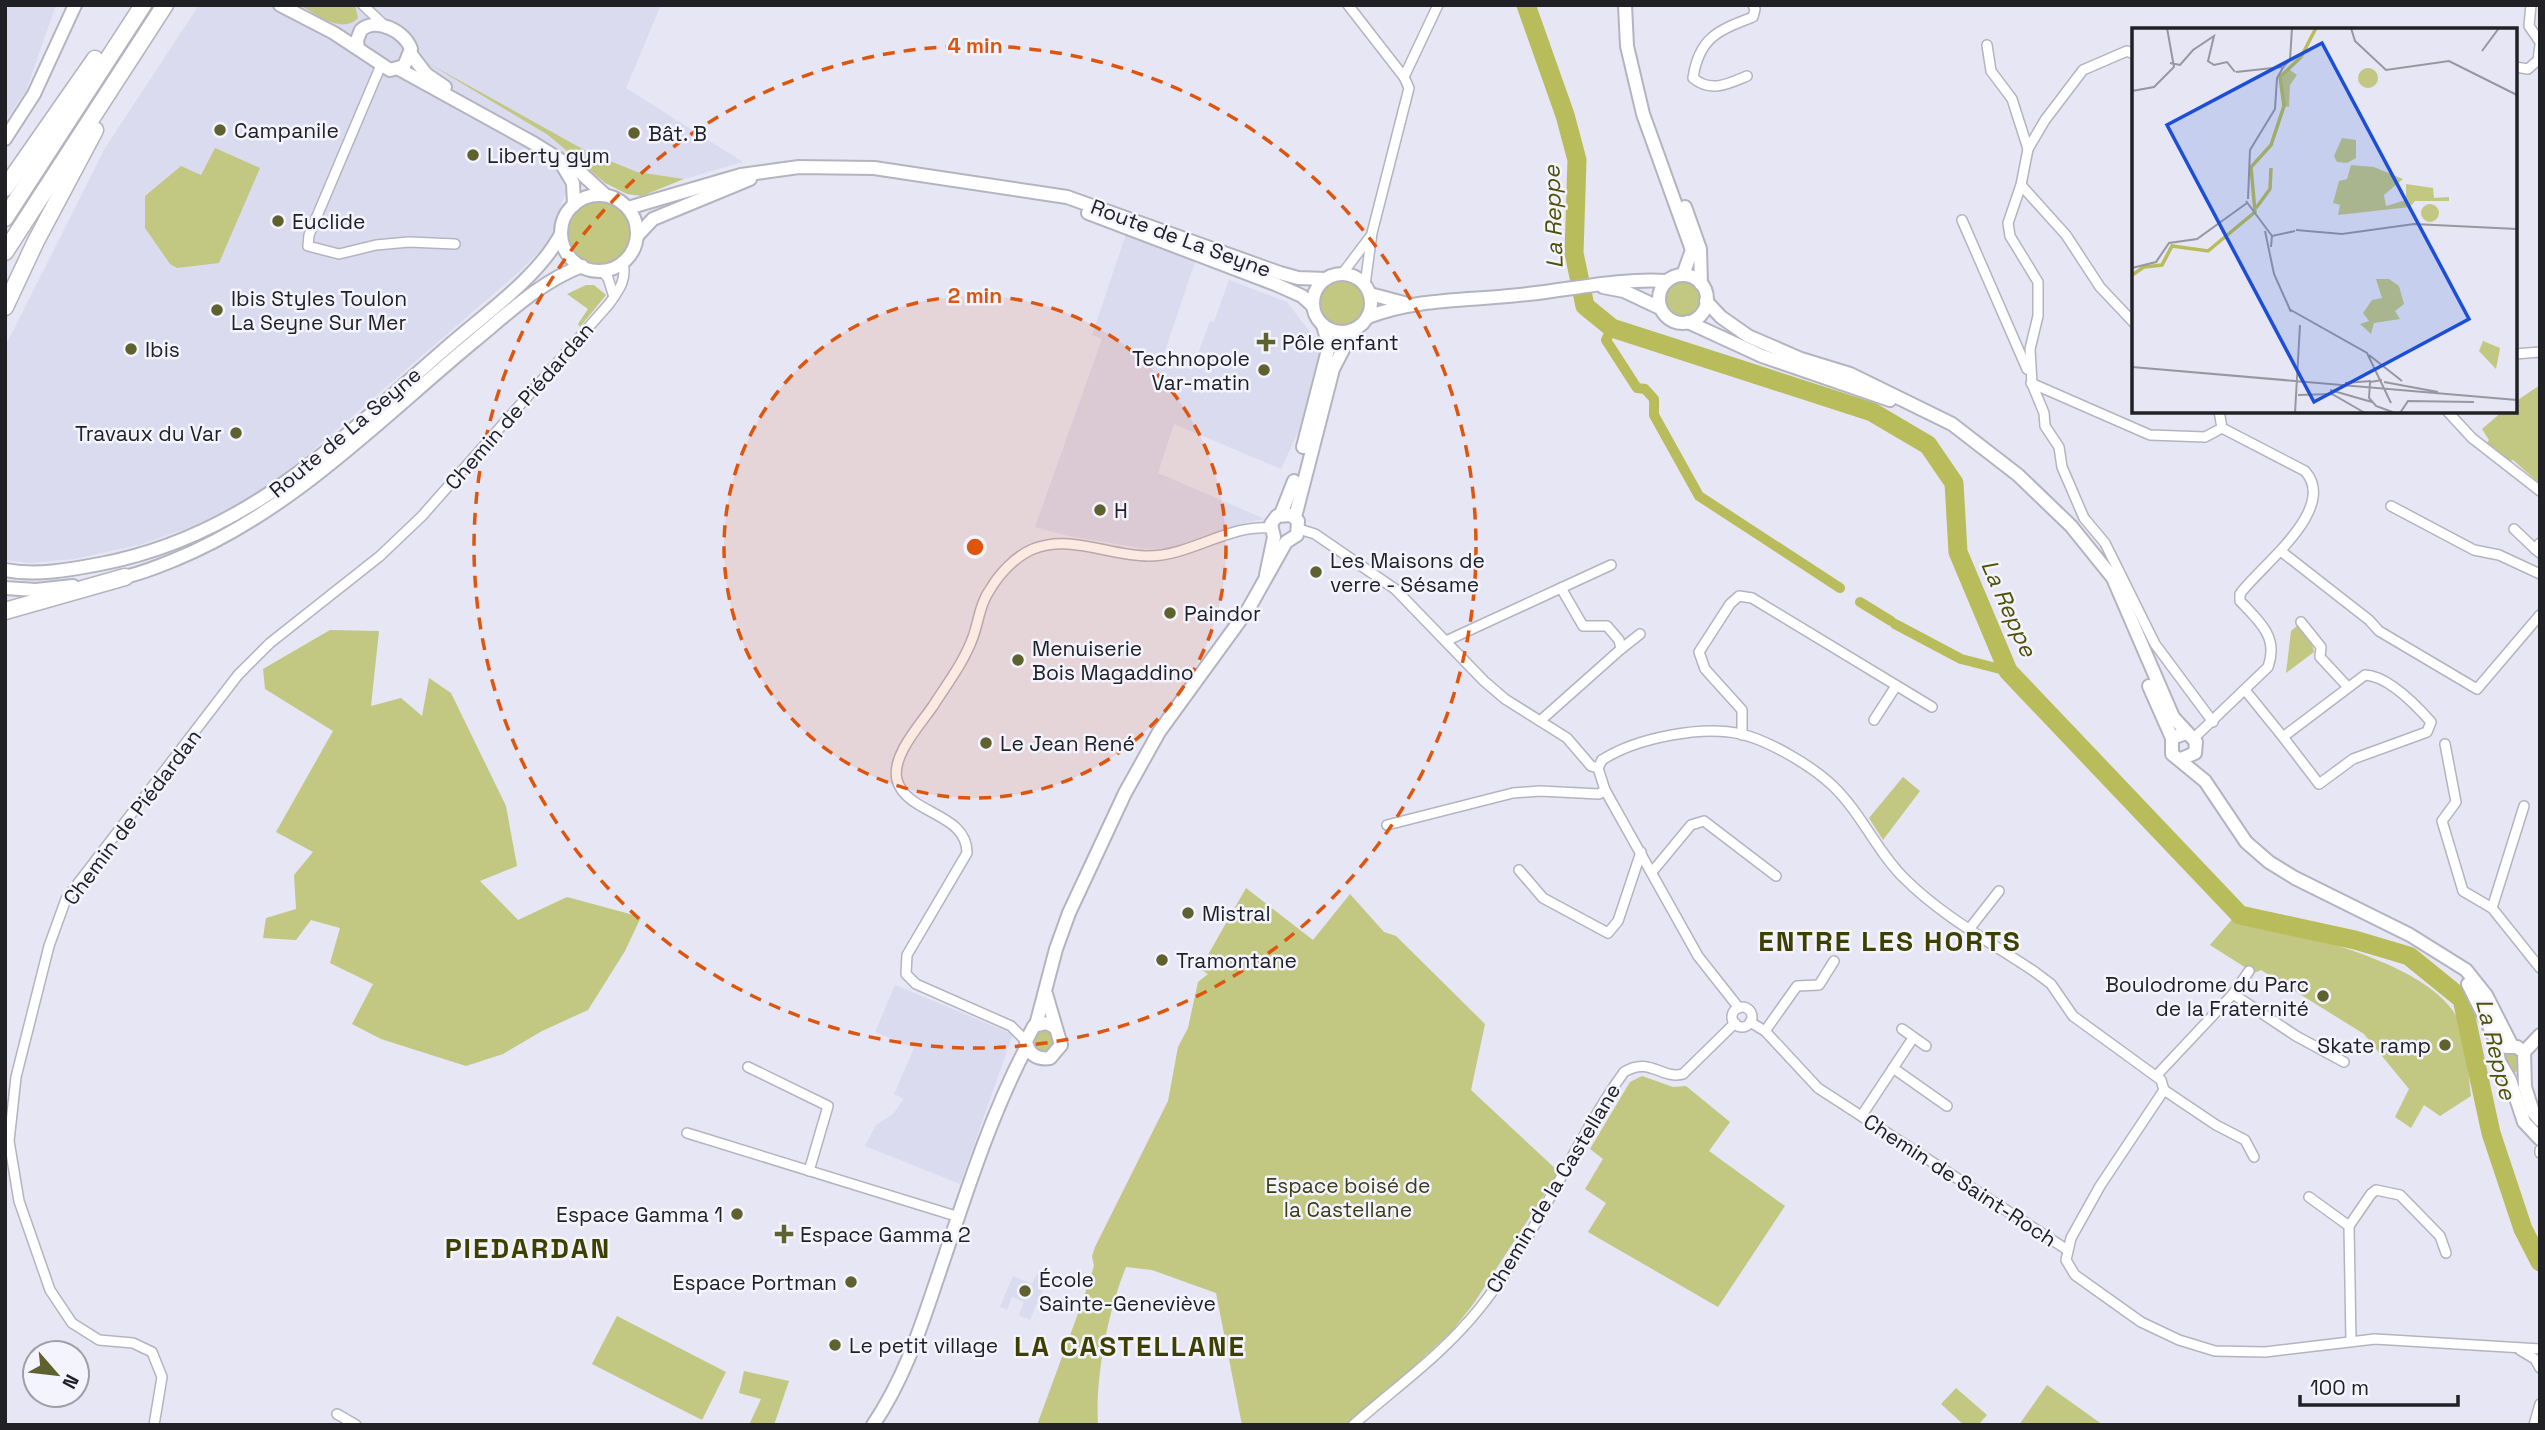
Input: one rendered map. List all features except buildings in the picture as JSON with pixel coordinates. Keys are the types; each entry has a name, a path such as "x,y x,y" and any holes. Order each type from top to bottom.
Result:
{"highway":[{"path":"5,188 132,5"},
{"path":"5,218 143,5"},
{"path":"5,252 165,5"},
{"path":"5,307 121,73"},
{"path":"5,611 125,578"}],"main road":[{"path":"5,139 22,116 75,5"},
{"path":"280,5 334,33 380,65 390,70 399,69 498,123 581,173 605,195 628,208 633,216 637,236 635,246 623,262 601,270 582,266 565,250 561,234 562,223 574,205 588,196 605,195"},
{"path":"1625,5 1627,46 1634,83 1692,250 1683,275"},
{"path":"334,33 385,26 408,41 408,61 399,69"},
{"path":"358,50 356,40 363,28"},
{"path":"410,53 426,74 498,123"},
{"path":"1659,154 1693,223 1703,263 1701,284 1706,300 1748,336 1801,359 1850,374 1969,434 2050,504 2113,578 2173,717 2190,735 2205,780 2246,842 2269,862 2295,878 2410,935 2466,970 2477,982 2525,1060 2522,1068 2528,1100 2540,1120"},
{"path":"556,157 573,183 574,205"},
{"name":"Route de La Seyne","path":"628,208 718,181 799,167 874,168 1067,197 1280,273 1298,278 1326,279"},
{"name":"Route de La Seyne","path":"637,236 653,219 763,174"},
{"name":"Route de La Seyne","path":"1037,194 1275,284 1302,296 1313,306"},
{"name":"Route de La Seyne","path":"5,570 54,571 122,560 194,536 260,502 299,475 501,300 554,248 561,234"},
{"name":"Route de La Seyne","path":"5,588 59,588 125,578 200,549 276,505 355,444 504,316 563,275 582,266"},
{"path":"873,1425 893,1394 913,1351 1009,1082 1035,1025 1069,913 1130,783 1159,732 1244,616 1266,575 1277,535 1273,519 1281,514 1291,491 1327,358 1329,346 1313,306 1318,286 1326,279 1342,274 1351,275 1368,290 1412,304"},
{"path":"1277,535 1294,538 1333,369 1353,330 1368,317 1412,304 1634,281 1667,281 1683,275 1701,284"},
{"path":"1660,308 1660,293 1667,281"},
{"path":"1600,286 1624,291 1660,308 1675,322 1688,323 1762,356 1933,414"},
{"path":"1368,290 1368,317"},
{"path":"1688,323 1701,314 1706,300"},
{"path":"1323,326 1337,332 1353,330"},
{"path":"1281,514 1297,523"},
{"path":"2096,556 2172,738 2170,750 2205,780"},
{"path":"2172,738 2190,735"},
{"path":"2181,759 2195,753"},
{"path":"2448,959 2474,992 2524,1122 2540,1139"},
{"path":"1009,1082 1038,1058 1050,1058 1059,1050 1062,1039 1046,994"},
{"path":"1035,1025 1046,1023 1056,1028"},
{"path":"2499,1055 2505,1047 2518,1049 2540,1035"},
{"path":"1026,1043 1038,1058"},
{"path":"2505,1071 2514,1073 2522,1068"}],"street":[{"path":"1348,5 1406,80"},
{"path":"1368,290 1372,233 1408,98 1406,80 1438,5"},
{"path":"1747,76 1713,88 1693,78 1695,67 1715,33 1753,17 1753,5"},
{"path":"2517,67 2528,69 2538,60 2540,43 2529,26 2531,5"},
{"path":"364,6 385,26"},
{"path":"363,28 364,6"},
{"path":"1987,45 1991,71 2012,99 2028,149"},
{"path":"2032,384 2030,349 2038,316 2038,282 2013,245 2008,223 2021,185 2028,149 2055,106 2083,70 2127,51 2132,53"},
{"path":"380,65 339,158 309,235 308,246 339,254 376,245 409,242 455,244"},
{"path":"2021,185 2042,204 2100,287 2119,311 2132,321"},
{"path":"1962,220 2044,412 2045,426 2059,447 2062,467 2084,518 2105,543 2155,644 2213,722"},
{"path":"1342,274 1357,258 1372,233"},
{"path":"614,297 622,286 625,271 623,262"},
{"path":"601,270 608,278 614,297"},
{"name":"Chemin de Piédardan","path":"154,1425 162,1377 152,1352 133,1343 99,1340 72,1324 50,1290 19,1201 9,1141 16,1077 49,946 66,899 243,670 270,643 380,556 422,516 614,297"},
{"path":"2517,354 2540,352"},
{"path":"2032,384 2150,435 2205,437 2222,428"},
{"path":"2219,413 2222,428"},
{"path":"2449,413 2472,438 2540,491"},
{"path":"2190,735 2213,722 2268,667 2273,654 2267,630 2240,601 2240,594 2282,552 2305,516 2316,491 2313,480 2305,471 2222,428"},
{"path":"2391,506 2474,550 2508,558 2540,574"},
{"path":"1297,523 1395,589 1505,699 1596,762 1605,790 1698,957 1739,1007 1751,1012 1750,1023 1744,1026 1735,1023 1733,1014 1739,1007"},
{"path":"1026,1043 1011,1026 916,984 906,974 907,955 967,853 967,840 959,830 905,794 897,780 898,762 973,638 979,611 989,589 1005,569 1032,550 1058,543 1147,556 1179,554 1251,528 1277,535"},
{"path":"2514,528 2538,548"},
{"path":"2282,552 2369,620 2379,631 2477,689 2540,615"},
{"path":"1446,641 1612,565"},
{"path":"1561,588 1583,626 1607,626 1619,640 1621,649"},
{"path":"1742,735 1742,710 1705,669 1699,652 1730,604 1739,596 1752,598 1932,707"},
{"path":"2301,622 2321,647 2320,657 2347,686"},
{"path":"1540,721 1555,705 1640,634"},
{"path":"2245,690 2319,784 2353,759 2427,732 2431,727 2423,713 2374,676 2365,675 2283,737"},
{"path":"1874,720 1896,686"},
{"path":"1596,762 1635,743 1659,737 1742,735 1804,764 1833,786 1896,870 1970,928 2050,984 2073,1016 2157,1076 2164,1090 2216,1125 2245,1140 2254,1157"},
{"path":"2445,744 2456,802 2441,821 2463,891 2492,908 2540,968"},
{"path":"1387,825 1513,793 1540,790 1599,794 1605,790"},
{"path":"2492,908 2524,806"},
{"path":"1652,872 1691,825 1704,821 1776,876"},
{"path":"1519,870 1543,898 1608,933 1618,921 1641,852"},
{"path":"1970,928 1999,891"},
{"path":"1765,1031 1797,986 1819,985 1833,961"},
{"path":"2157,1076 2233,994 2249,971"},
{"path":"2233,994 2297,1036 2344,1062"},
{"name":"Chemin de la Castellane","path":"1353,1425 1398,1384 1436,1357 1480,1308 1524,1243 1624,1072 1641,1066 1651,1066 1676,1076 1683,1074 1735,1023"},
{"name":"Chemin de Saint-Roch","path":"1750,1023 1765,1031 1808,1080 2066,1249 2068,1268 2083,1281 2141,1322 2198,1346 2215,1351 2250,1352 2351,1340 2399,1339 2540,1349"},
{"path":"1011,1026 1035,1025"},
{"path":"1902,1029 1926,1046"},
{"path":"1862,1115 1913,1038"},
{"path":"748,1066 828,1106 808,1171"},
{"path":"1893,1068 1947,1106"},
{"path":"2066,1249 2100,1186 2164,1090"},
{"path":"687,1133 959,1217"},
{"path":"2351,1340 2349,1226 2371,1194 2376,1190 2400,1195 2440,1236 2446,1253"},
{"path":"2309,1197 2349,1226"},
{"path":"2515,1348 2531,1355 2540,1368"},
{"path":"2534,1425 2540,1404"},
{"path":"337,1414 356,1425"}],"shaded area":[{"path":"5,5 56,5 26,91 5,121"},
{"path":"199,5 661,5 626,88 743,162 684,179 644,180 596,162 564,197 549,242 520,271 261,495 191,527 139,545 74,559 30,563 5,560 5,347 105,148"},
{"path":"1126,234 1195,262 1162,360 1192,370 1229,280 1287,302 1322,348 1299,430 1281,469 1174,424 1158,473 1265,519 1244,523 1175,548 1146,549 1069,536 1035,527 1102,339 1092,335"},
{"path":"895,985 1013,1034 960,1184 865,1146 876,1125 893,1114 904,1099 894,1094 914,1048 875,1032"},
{"name":"École Sainte-Geneviève","path":"1037,1274 1048,1278 1030,1320 1019,1315 1024,1302 1012,1297 1007,1310 1000,1307 1013,1276 1032,1284"}],"green space":[{"path":"300,5 355,5 358,18 352,23 337,24"},
{"path":"428,63 588,152 637,172 684,179 642,196 627,194 605,183 548,135"},
{"path":"215,148 260,168 219,263 177,268 170,264 145,228 145,196 181,166 201,175"},
{"path":"599,195 613,198 626,206 634,219 637,233 634,247 626,260 613,268 599,271 585,268 572,260 564,247 561,233 564,219 572,206 585,198"},
{"path":"1336,274 1348,274 1363,282 1371,297 1371,309 1363,324 1348,332 1336,332 1321,324 1313,309 1313,297 1321,282"},
{"path":"1683,275 1700,282 1707,299 1700,316 1683,323 1666,316 1659,299 1666,282"},
{"path":"586,285 594,285 606,295 580,327 578,324 588,309 567,294"},
{"path":"2540,385 2540,484 2513,460 2510,461 2487,443 2489,440 2482,429 2501,413 2517,413 2517,401"},
{"path":"2297,626 2312,644 2314,652 2286,673 2291,631"},
{"path":"330,630 379,631 371,706 401,698 422,716 429,678 451,693 506,806 517,866 480,881 518,920 567,897 641,917 625,951 588,1010 542,1031 503,1054 466,1066 381,1039 352,1024 373,984 330,963 340,928 311,920 296,940 263,938 266,918 296,909 294,875 313,852 276,832 333,731 265,689 263,669"},
{"path":"1903,777 1920,791 1883,840 1869,818"},
{"name":"Espace boisé de la Castellane","path":"1246,888 1313,940 1350,894 1384,932 1396,936 1485,1024 1471,1090 1559,1172 1474,1303 1452,1331 1350,1425 1242,1425 1216,1293 1152,1270 1126,1267 1104,1344 1098,1425 1037,1425 1083,1300 1094,1266 1092,1256 1095,1247 1168,1101 1178,1047 1188,1028 1198,982 1208,974 1200,969"},
{"path":"2234,917 2361,954 2425,984 2447,1004 2461,1026 2471,1096 2440,1116 2424,1105 2411,1128 2395,1117 2409,1089 2364,1034 2261,970 2254,973 2210,945"},
{"path":"1044,1031 1051,1034 1054,1041 1051,1048 1044,1051 1037,1048 1034,1041 1037,1034"},
{"path":"2521,1049 2519,1071 2510,1073 2500,1052"},
{"path":"1642,1076 1673,1087 1686,1086 1730,1122 1709,1151 1785,1206 1718,1307 1588,1232 1606,1203 1585,1189 1603,1159 1590,1149 1630,1082"},
{"path":"617,1316 726,1372 702,1420 592,1364"},
{"path":"744,1371 789,1381 774,1425 749,1425 761,1399 739,1393"},
{"path":"2047,1385 2103,1425 2019,1425"},
{"path":"1956,1388 1987,1415 1978,1425 1964,1425 1941,1404"}],"waterway":[{"name":"La Reppe","path":"1526,5 1565,115 1577,160 1574,253 1585,306 1612,328 1872,412 1928,445 1954,483 1958,552 2008,671 2240,915 2355,940 2409,956 2462,999 2491,1133 2523,1229 2540,1262"},
{"path":"1612,328 1606,340 1637,388 1645,389 1654,399 1654,415 1699,496 1840,588"},
{"path":"1860,602 1891,621"},
{"path":"1895,624 1961,659 2008,671"}],"place":[{"name":"Campanile","path":"220,130"},
{"name":"Bât. B","path":"634,133"},
{"name":"Liberty gym","path":"473,155"},
{"name":"Euclide","path":"278,221"},
{"name":"Ibis Styles Toulon La Seyne Sur Mer","path":"217,310"},
{"name":"Pôle enfant","path":"1266,342"},
{"name":"Ibis","path":"131,349"},
{"name":"Technopole Var-matin","path":"1264,370"},
{"name":"Travaux du Var","path":"236,433"},
{"name":"H","path":"1100,510"},
{"name":"Les Maisons de verre - Sésame","path":"1316,572"},
{"name":"Paindor","path":"1170,613"},
{"name":"Menuiserie Bois Magaddino","path":"1018,660"},
{"name":"Le Jean René","path":"986,743"},
{"name":"Mistral","path":"1188,913"},
{"name":"Tramontane","path":"1162,960"},
{"name":"Boulodrome du Parc de la Fraternité","path":"2323,996"},
{"name":"Skate ramp","path":"2445,1045"},
{"name":"Espace Gamma 1","path":"737,1214"},
{"name":"Espace Gamma 2","path":"784,1234"},
{"name":"Espace Portman","path":"851,1282"},
{"name":"École Sainte-Geneviève","path":"1025,1291"},
{"name":"Le petit village","path":"835,1345"}],"district":[{"name":"ENTRE LES HORTS","path":"1890,941"},
{"name":"PIEDARDAN","path":"528,1248"},
{"name":"LA CASTELLANE","path":"1130,1346"}]}
